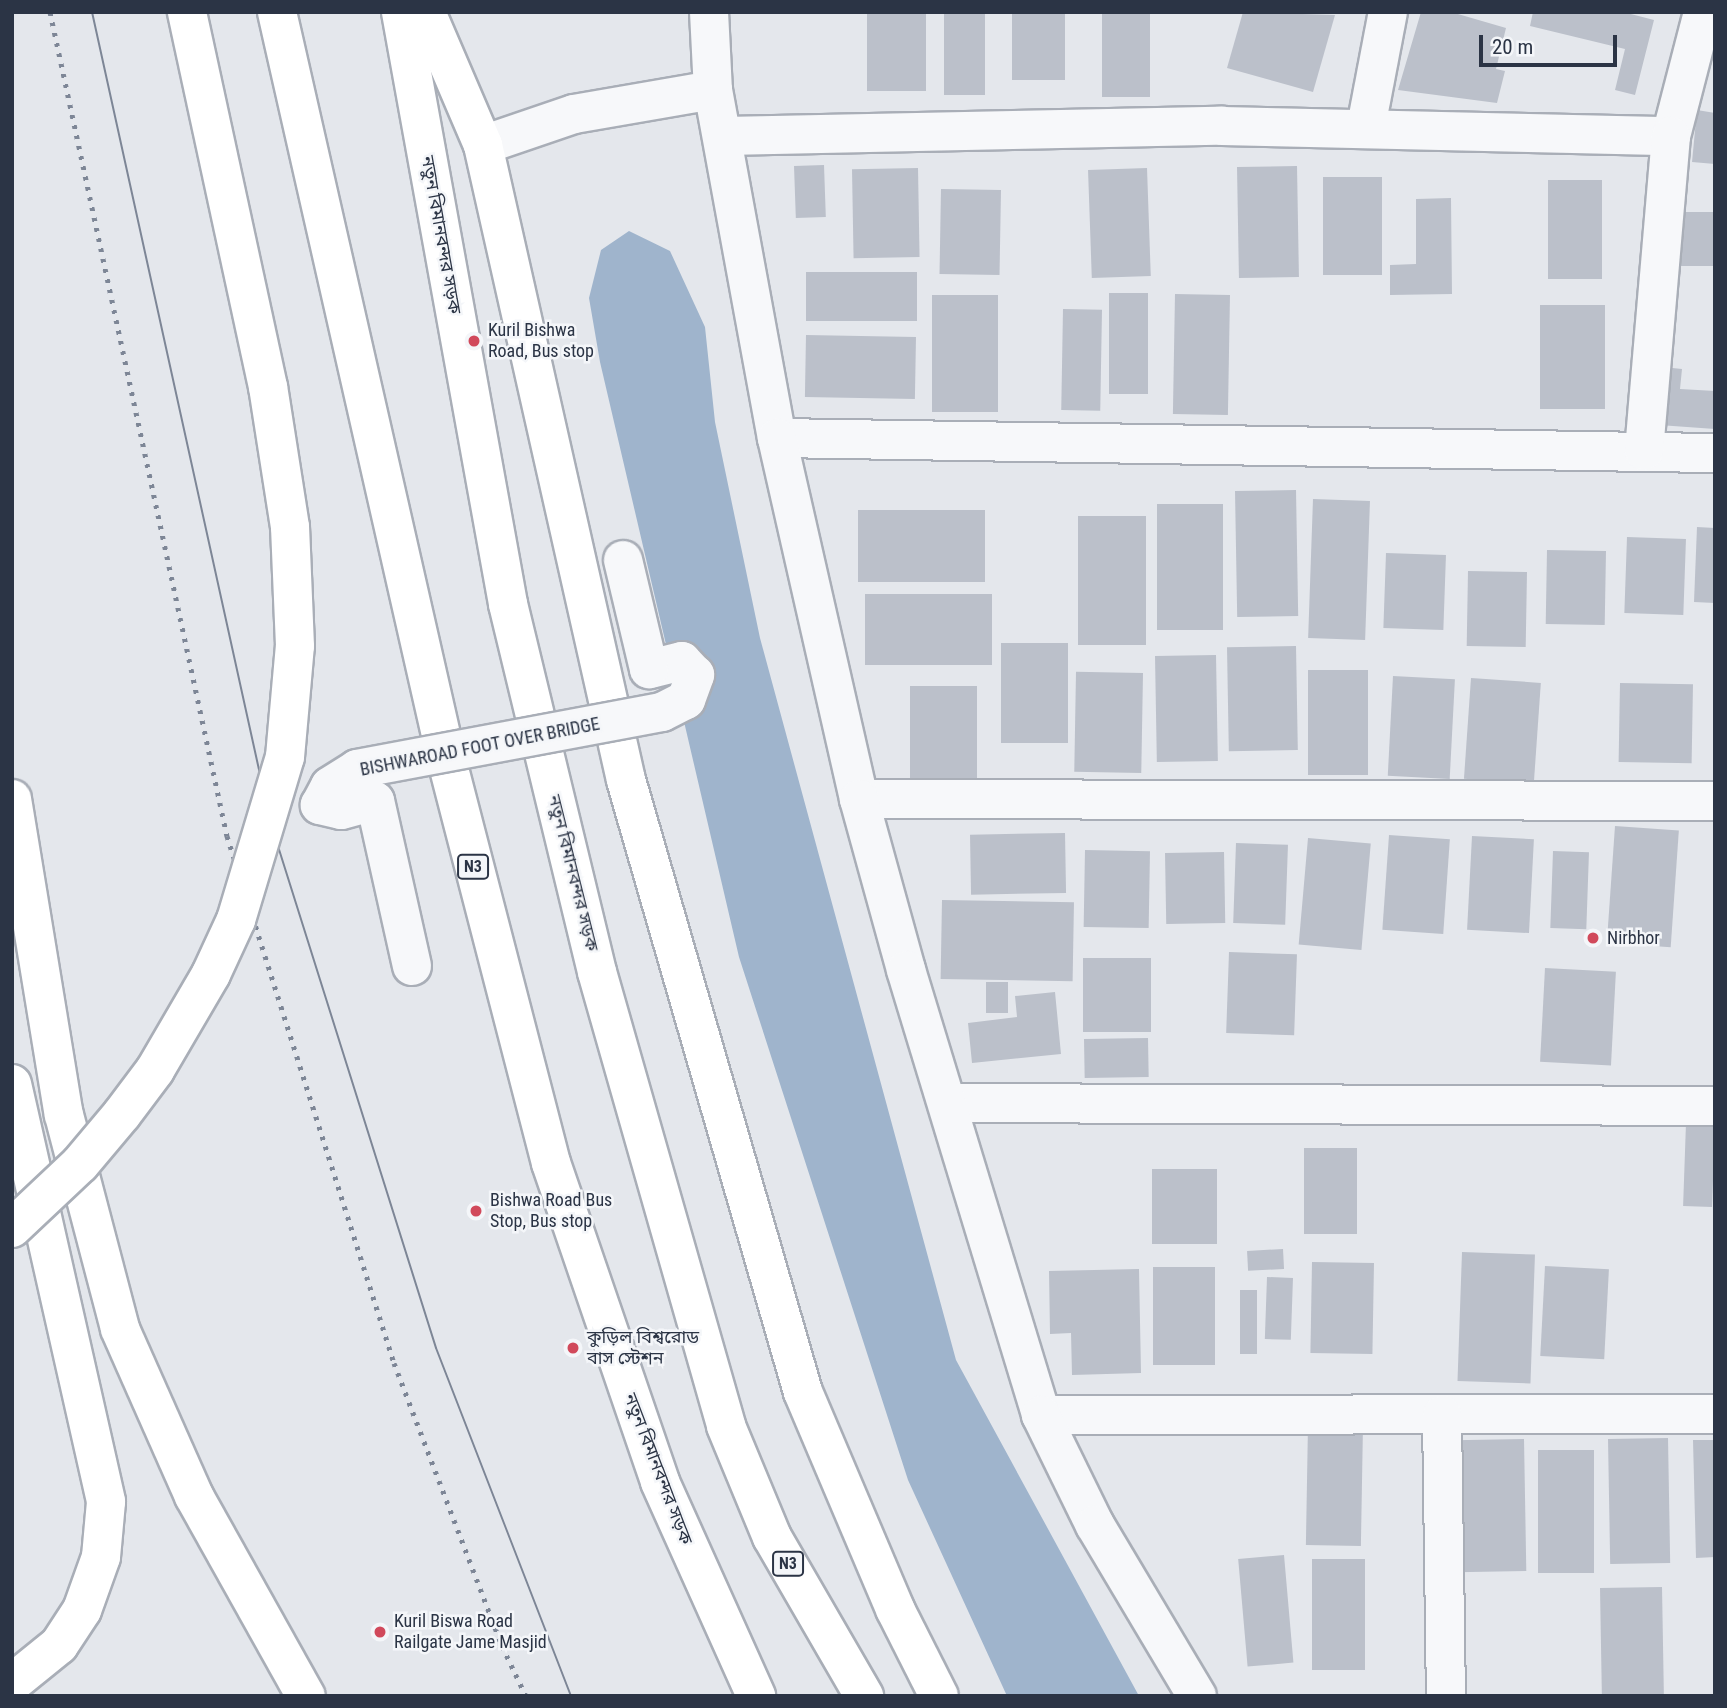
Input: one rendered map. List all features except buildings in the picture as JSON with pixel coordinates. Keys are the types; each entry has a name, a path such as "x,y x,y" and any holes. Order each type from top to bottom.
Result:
{"highway":[{"path":"12,1228 80,1164 122,1114 155,1070 211,974 236,920 285,757 295,646 290,527 270,399 187,12"},
{"name":"নতুন বিমানবন্দর সড়ক","path":"277,12 449,770 551,1163 660,1482 756,1696"},
{"name":"নতুন বিমানবন্দর সড়ক","path":"401,12 508,604 597,972 726,1426 772,1537 864,1696"},
{"path":"426,12 483,145 607,704 662,906 803,1392 895,1609 939,1696"},
{"path":"12,799 64,1115 120,1329 194,1496 306,1696"},
{"path":"12,1084 106,1502 100,1557 82,1610 59,1645 12,1683"}],"street":[{"path":"709,12 713,90 725,136 777,438 859,799 1041,1415 1095,1525 1197,1696"},
{"path":"1366,127 1388,12"},
{"path":"1644,451 1671,136 1703,12"},
{"path":"483,145 574,114 713,90"},
{"path":"725,136 1366,127 1671,136"},
{"path":"777,438 1715,453"},
{"name":"BISHWAROAD FOOT OVER BRIDGE","path":"412,966 375,801 341,810 320,805 330,786 357,769 662,712 686,701 695,675 682,661 649,669 623,560"},
{"path":"859,799 1715,801"},
{"path":"948,1104 1715,1106"},
{"path":"1041,1415 1715,1414"},
{"path":"1442,1415 1446,1696"}],"water":[{"path":"629,231 670,251 705,327 715,422 760,638 956,1360 1139,1696 1007,1696 908,1480 739,957 600,362 589,298 601,250"}],"tram line":[{"path":"92,12 271,824 436,1348 571,1696"}],"railway":[{"path":"50,12 227,836 394,1363 502,1646 526,1696"}],"place":[{"name":"Kuril Bishwa Road, Bus stop","path":"474,341"},
{"name":"Nirbhor","path":"1593,938"},
{"name":"Bishwa Road Bus Stop, Bus stop","path":"476,1211"},
{"name":"কুড়িল বিশ্বরোড বাস স্টেশন","path":"573,1348"},
{"name":"Kuril Biswa Road Railgate Jame Masjid","path":"380,1632"}]}
